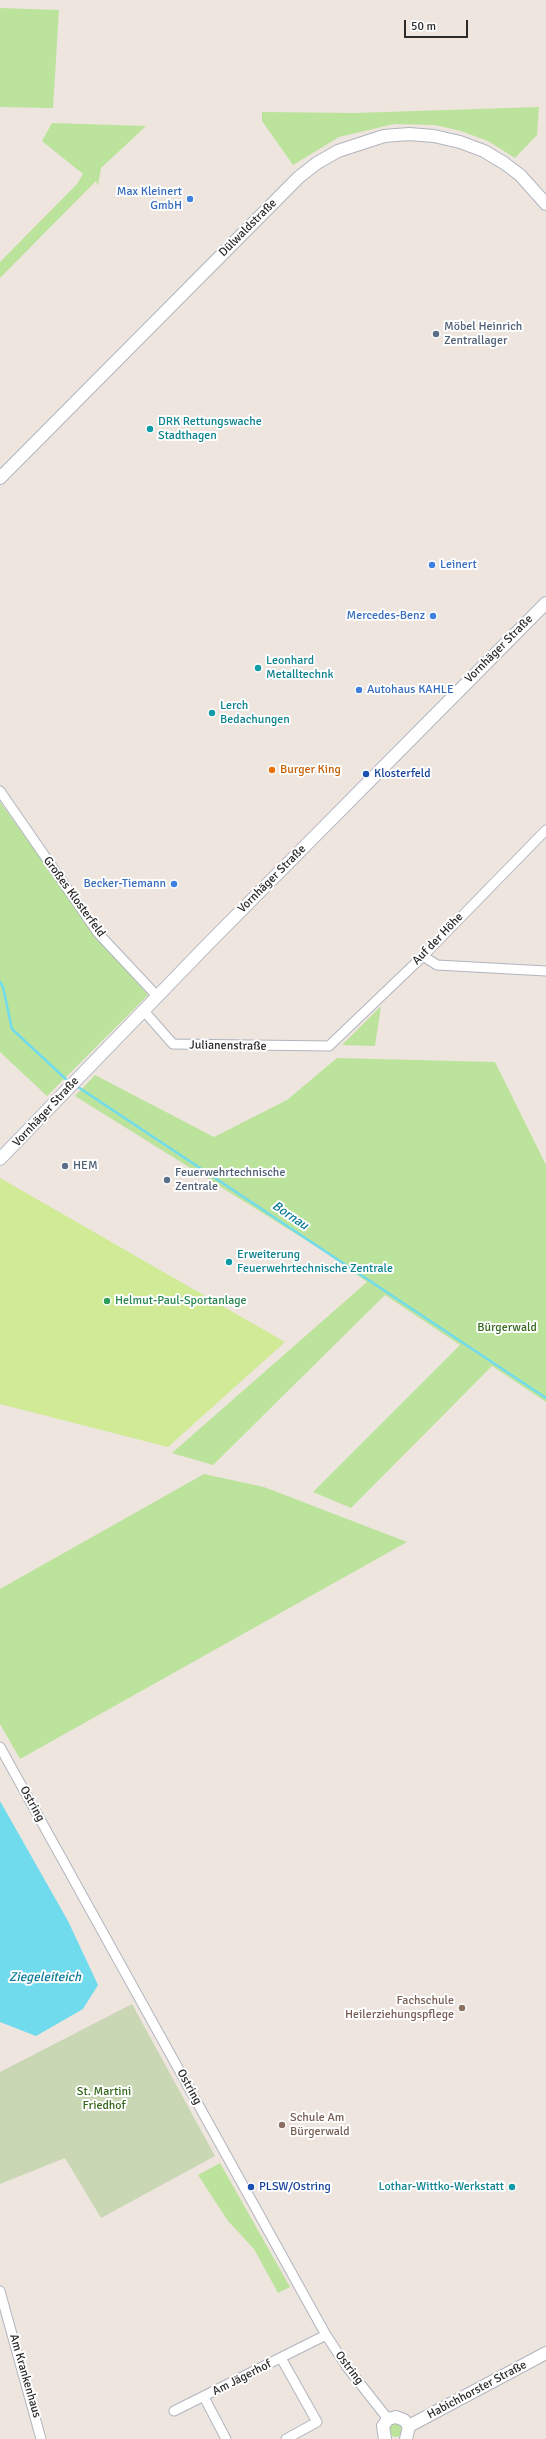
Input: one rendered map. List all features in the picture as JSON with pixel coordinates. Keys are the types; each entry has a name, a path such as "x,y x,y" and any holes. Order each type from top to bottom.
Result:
{"main road":[{"name":"Dülwaldstraße","path":"0,478 299,177 338,151 384,136 409,134 434,136 460,142 484,151 504,163 525,180 546,204"},
{"name":"Vornhäger Straße","path":"0,1159 143,1010 546,602"},
{"name":"Habichhorster Straße","path":"409,2426 546,2354"},
{"path":"385,2439 382,2430 388,2419 400,2418 409,2426 406,2439"}],"street":[{"name":"Großes Klosterfeld","path":"0,791 98,933 157,996"},
{"name":"Auf der Höhe","path":"329,1046 422,956 546,830"},
{"path":"422,956 437,965 546,971"},
{"name":"Julianenstraße","path":"143,1010 173,1044 317,1048 329,1046"},
{"name":"Ostring","path":"0,1747 326,2335 347,2367 388,2419"},
{"name":"Am Krankenhaus","path":"0,2291 41,2439"},
{"name":"Am Jägerhof","path":"174,2411 326,2335"},
{"name":"Am Jägerhof","path":"281,2358 317,2422 286,2439"},
{"name":"Am Jägerhof","path":"204,2397 226,2439"}],"green space":[{"path":"0,8 59,10 53,108 0,107"},
{"path":"539,107 537,135 515,158 488,141 461,131 435,125 394,124 339,137 293,165 262,121 262,112 355,113"},
{"path":"52,123 146,126 101,168 98,186 96,181 0,278 0,262 77,184 83,174 42,141"},
{"path":"0,802 100,941 148,995 47,1096 0,1052"},
{"path":"381,1006 375,1046 342,1045"},
{"name":"Bürgerwald","path":"337,1058 495,1062 546,1165 546,1402 492,1366 351,1508 313,1492 460,1345 385,1295 213,1465 172,1453 367,1282 325,1252 75,1096 95,1075 214,1137 287,1100"},
{"name":"Helmut-Paul-Sportanlage","path":"0,1178 285,1342 168,1447 0,1404"},
{"path":"204,1474 264,1487 407,1542 20,1759 0,1724 0,1589"},
{"name":"St. Martini Friedhof","path":"132,2004 215,2156 101,2218 65,2158 0,2184 0,2072"},
{"path":"220,2163 290,2287 278,2293 254,2249 228,2221 198,2175"},
{"path":"396,2423 401,2425 403,2430 401,2435 396,2437 391,2435 389,2430 391,2425"}],"water":[{"name":"Ziegeleiteich","path":"0,1801 68,1921 98,1985 83,2009 36,2036 0,2022"}],"waterway":[{"name":"Bornau","path":"0,982 3,987 12,1029 69,1082"},
{"name":"Bornau","path":"75,1085 546,1398"}],"place":[{"name":"Max Kleinert GmbH","path":"190,199"},
{"name":"Möbel Heinrich Zentrallager","path":"436,334"},
{"name":"DRK Rettungswache Stadthagen","path":"150,429"},
{"name":"Leinert","path":"432,565"},
{"name":"Mercedes-Benz","path":"433,616"},
{"name":"Leonhard Metalltechnk","path":"258,668"},
{"name":"Autohaus KAHLE","path":"359,690"},
{"name":"Lerch Bedachungen","path":"212,713"},
{"name":"Burger King","path":"272,770"},
{"name":"Klosterfeld","path":"366,774"},
{"name":"Becker-Tiemann","path":"174,884"},
{"name":"HEM","path":"65,1166"},
{"name":"Feuerwehrtechnische Zentrale","path":"167,1180"},
{"name":"Erweiterung Feuerwehrtechnische Zentrale","path":"229,1262"},
{"name":"Helmut-Paul-Sportanlage","path":"107,1301"},
{"name":"Fachschule Heilerziehungspflege","path":"462,2008"},
{"name":"Schule Am Bürgerwald","path":"282,2125"},
{"name":"PLSW/Ostring","path":"251,2187"},
{"name":"Lothar-Wittko-Werkstatt","path":"512,2187"}]}
